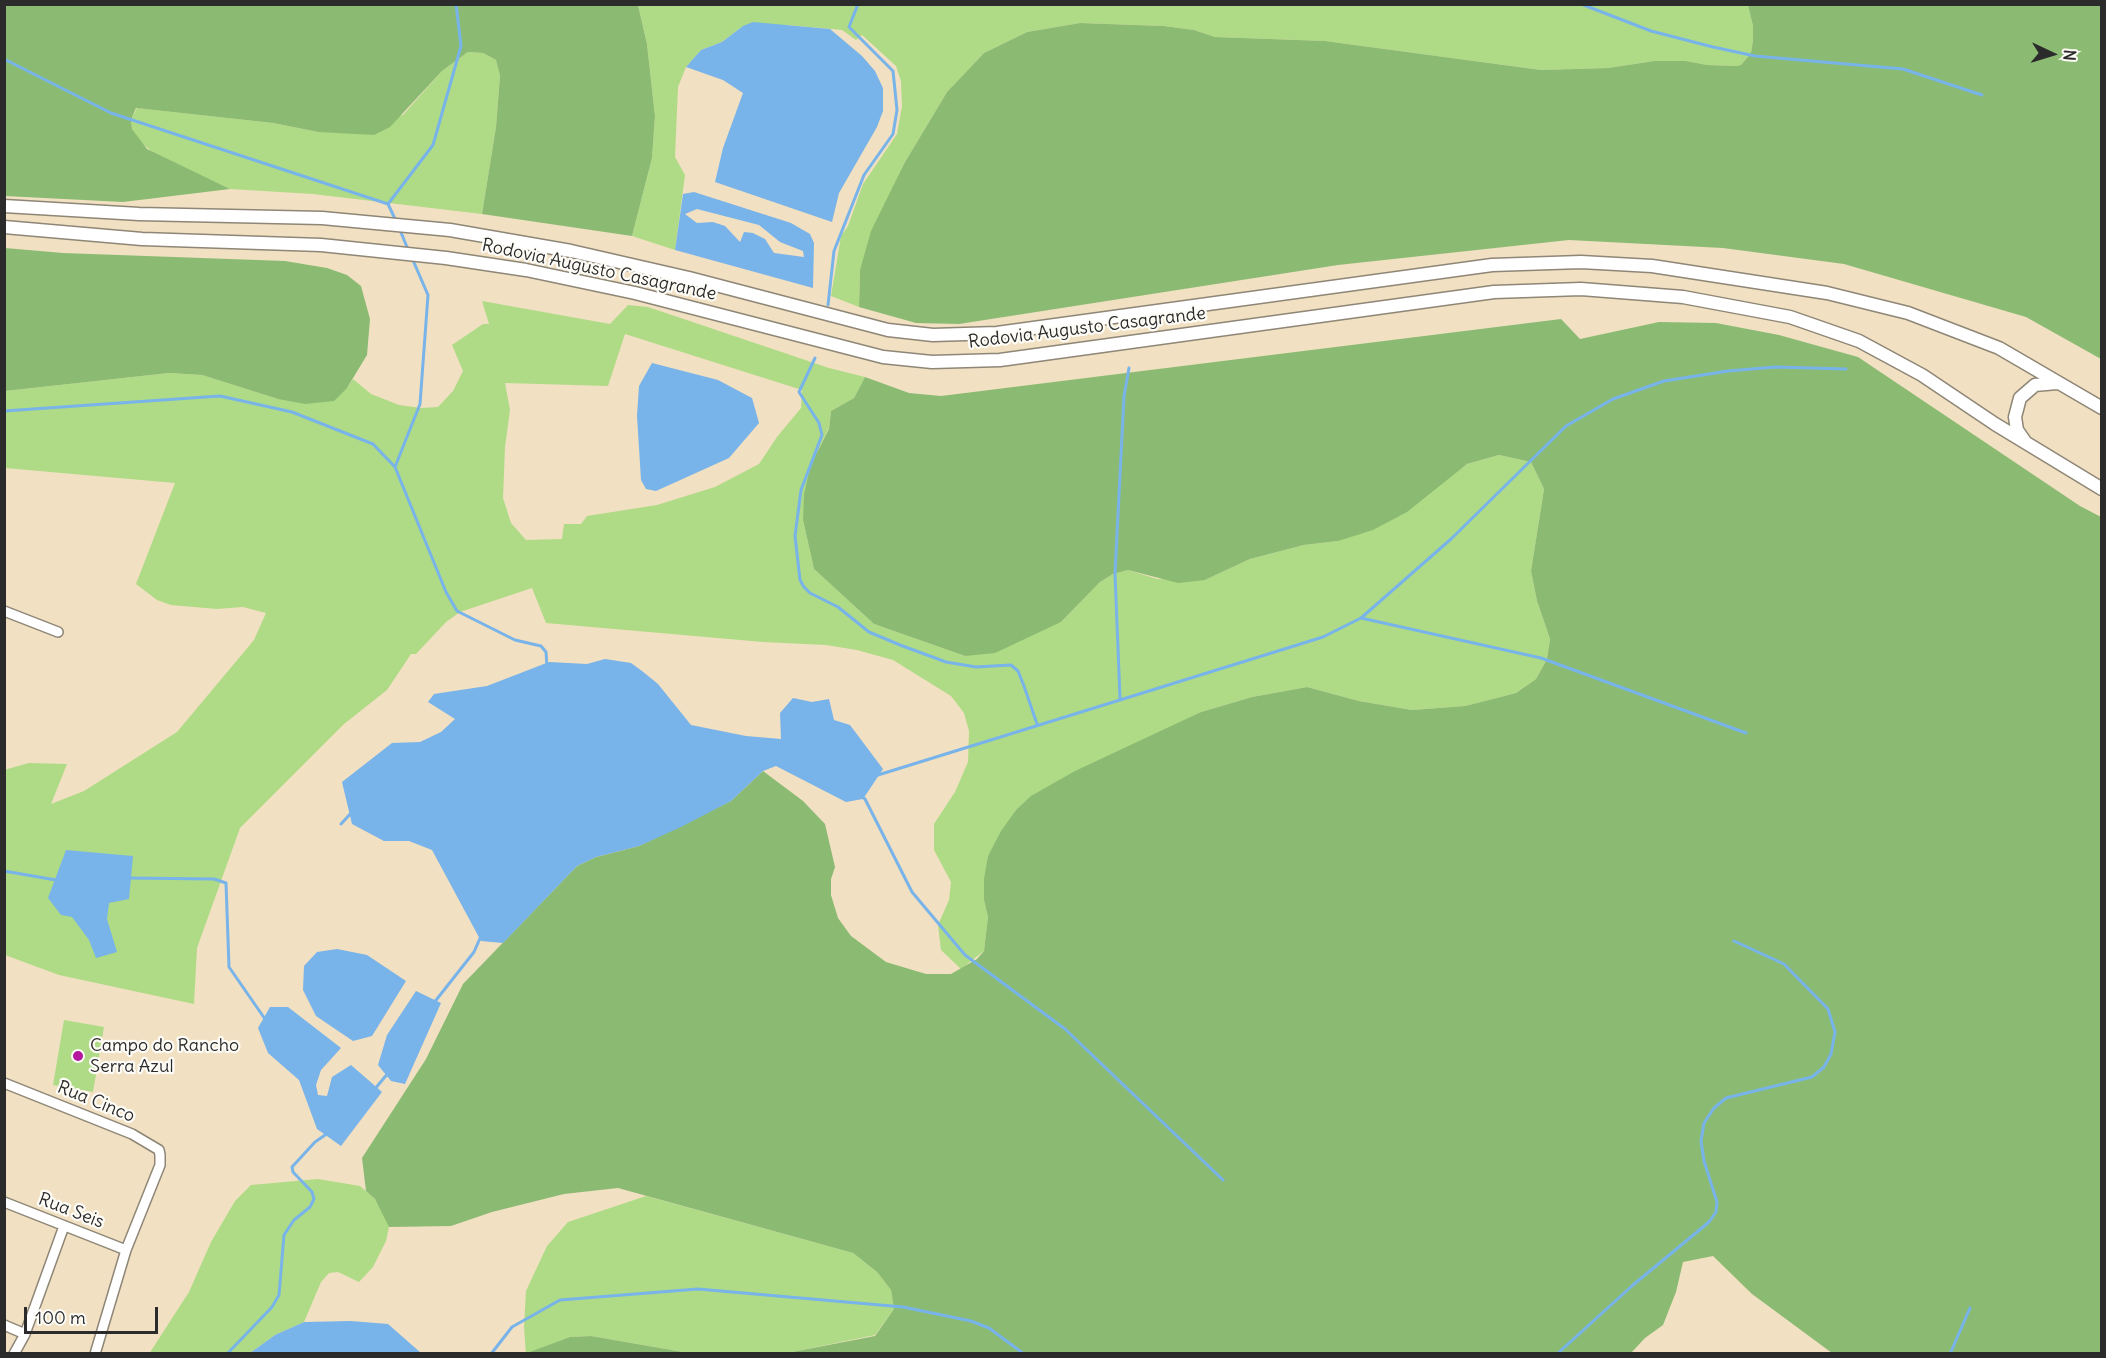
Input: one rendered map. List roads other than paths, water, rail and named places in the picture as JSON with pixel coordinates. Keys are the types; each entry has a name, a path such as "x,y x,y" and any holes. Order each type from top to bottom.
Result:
{"main road":[{"name":"Rodovia Augusto Casagrande","path":"4,206 139,214 322,218 460,232 640,266 888,330 933,335 997,333 1492,265 1581,262 1652,266 1799,288 1881,306 1939,324 1999,348 2102,408"},
{"name":"Rodovia Augusto Casagrande","path":"4,227 130,238 332,246 446,258 526,270 635,293 883,357 932,362 1000,360 1494,292 1581,289 1649,293 1766,311 1837,332 1902,362 2102,489"},
{"path":"2035,448 2024,440 2016,423 2015,411 2020,398 2029,388 2041,383 2054,382 2067,386"}],"street":[{"path":"4,611 58,632"},
{"name":"Rua Cinco","path":"4,1083 132,1134 159,1150 160,1165 126,1250"},
{"name":"Rua Seis","path":"4,1202 126,1250"},
{"path":"14,1353 25,1334 64,1226"},
{"path":"95,1353 126,1250"},
{"path":"4,1325 25,1334"}],"water":[{"path":"753,22 830,29 862,56 875,71 883,88 883,111 877,127 839,193 832,222 715,182 723,148 743,93 723,80 686,67 701,50 722,42 743,26"},
{"path":"694,192 791,223 810,234 814,243 813,288 675,250 683,194","holes":["697,209 759,225 780,242 803,251 804,257 774,253 765,239 753,233 744,232 740,242 725,226 713,222 697,223 685,214"]},
{"path":"652,363 718,380 752,398 759,423 729,458 656,491 646,489 641,480 637,416 639,386"},
{"path":"605,659 631,663 642,671 658,684 691,725 746,736 781,739 780,713 793,698 812,702 829,699 834,720 850,725 883,769 863,799 846,802 776,766 763,771 731,801 681,827 639,846 596,857 577,866 503,943 481,941 432,850 409,841 384,841 352,824 342,782 392,743 420,742 441,732 455,719 428,702 434,694 487,686 549,662 587,664"},
{"path":"66,850 133,856 129,899 109,903 107,919 117,952 96,958 89,940 72,917 61,915 48,898"},
{"path":"337,949 367,955 406,981 372,1036 353,1041 316,1016 303,990 304,966 317,952"},
{"path":"416,991 441,1003 405,1084 391,1081 378,1065 387,1035"},
{"path":"270,1007 288,1007 341,1048 321,1070 316,1085 318,1095 327,1096 332,1077 351,1065 382,1092 341,1146 317,1129 299,1080 268,1053 258,1028"},
{"path":"351,1321 388,1324 421,1353 250,1353 275,1335 304,1322"}],"waterway":[{"path":"388,204 433,145 461,46 456,4"},
{"path":"828,305 834,251 864,175 893,134 897,110 893,71 849,27 858,4"},
{"path":"1581,4 1651,31 1713,47 1755,56 1903,69 1982,95"},
{"path":"4,59 111,113 388,204 396,221"},
{"path":"400,230 409,252"},
{"path":"395,467 420,404 428,295 412,258"},
{"path":"815,358 799,392 819,423 822,435 801,490 795,536 800,580 804,587 810,593 838,607 869,632 900,645 946,662 976,667 1011,665 1018,671 1037,724"},
{"path":"878,775 1323,637 1361,618 1451,539 1566,426 1613,399 1664,381 1728,371 1775,367 1846,369"},
{"path":"1120,698 1115,574 1124,396 1129,368"},
{"path":"4,411 220,396 292,412 373,444 395,467 446,592 457,611 515,640 541,646 546,652 547,667"},
{"path":"1361,618 1541,658 1746,733"},
{"path":"861,796 865,799 912,892 965,955 1065,1029 1223,1180"},
{"path":"341,824 352,812"},
{"path":"4,871 56,880"},
{"path":"128,878 214,879 226,883 229,967 265,1019"},
{"path":"433,1004 474,952 481,936"},
{"path":"1557,1354 1633,1285 1709,1222 1716,1212 1717,1202 1704,1161 1701,1141 1704,1123 1714,1108 1726,1098 1812,1077 1824,1067 1831,1054 1835,1032 1828,1009 1784,964 1734,941"},
{"path":"374,1090 389,1072"},
{"path":"227,1354 272,1307 279,1295 284,1235 294,1220 310,1207 314,1199 312,1192 293,1172 292,1167 315,1142 328,1133"},
{"path":"491,1354 512,1327 560,1300 698,1289 903,1307 971,1321 989,1328 1024,1354"},
{"path":"1950,1354 1970,1308"}],"place":[{"name":"Campo do Rancho Serra Azul","path":"78,1056"}]}
